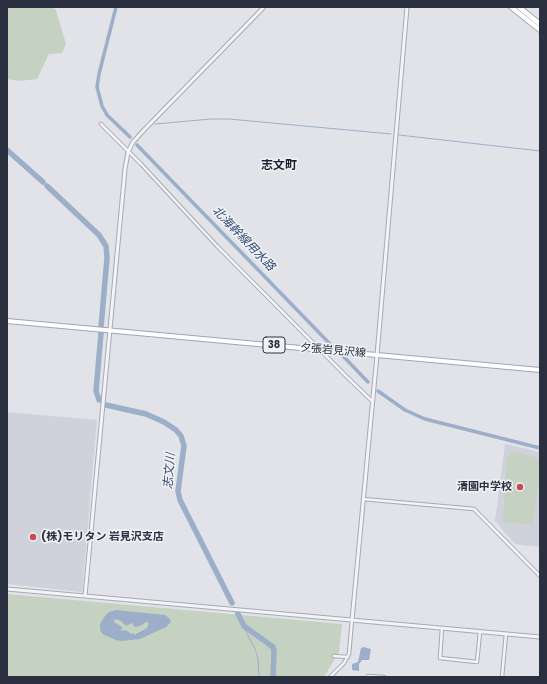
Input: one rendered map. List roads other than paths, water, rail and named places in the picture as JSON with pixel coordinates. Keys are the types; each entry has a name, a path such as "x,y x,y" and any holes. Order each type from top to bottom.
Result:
{"highway":[{"path":"512,7 540,30"},
{"path":"519,7 540,24"}],"main road":[{"name":"夕張岩見沢線","path":"7,321 540,370"}],"street":[{"path":"85,596 125,168 128,152 133,142 144,130 264,7"},
{"path":"330,677 341,667 350,651 407,7"},
{"path":"101,124 141,164 217,246 372,401"},
{"path":"363,499 474,509 540,576"},
{"path":"7,588 540,637"},
{"path":"442,628 440,658 477,662 480,632"},
{"path":"502,677 506,634"},
{"path":"334,656 348,657"},
{"path":"368,677 384,677"}],"water":[{"path":"116,610 165,615 171,622 166,627 140,639 122,641 104,635 101,632 100,624 109,612","holes":["115,619 121,621 126,626 133,623 133,626 136,627 147,621 147,623 149,623 147,628 134,635 126,630 121,631 122,627 114,622"]},
{"path":"361,648 371,649 369,660 362,660 359,664 359,671 352,670 352,664 358,662"}],"waterway":[{"name":"北海幹線用水路","path":"116,7 97,87 102,106 107,115 130,137"},
{"path":"155,124 211,119 229,119 391,134"},
{"path":"399,135 540,151"},
{"name":"北海幹線用水路","path":"137,145 334,348"},
{"name":"志文川","path":"7,150 43,182"},
{"name":"志文川","path":"47,186 99,235 106,246 107,258 101,327"},
{"name":"志文川","path":"99,400 96,391 101,333"},
{"name":"北海幹線用水路","path":"342,355 368,382"},
{"name":"北海幹線用水路","path":"378,391 405,410 425,419 540,448"},
{"name":"志文川","path":"106,405 146,414 164,422 176,430 181,436 184,446 178,491 180,500 232,603"},
{"name":"志文川","path":"238,614 244,626 273,647 273,677"},
{"path":"242,624 258,658 259,677"}],"place":[{"name":"清園中学校","path":"520,487"},
{"name":"(株)モリタン 岩見沢支店","path":"33,537"}],"district":[{"name":"志文町","path":"279,166"}]}
